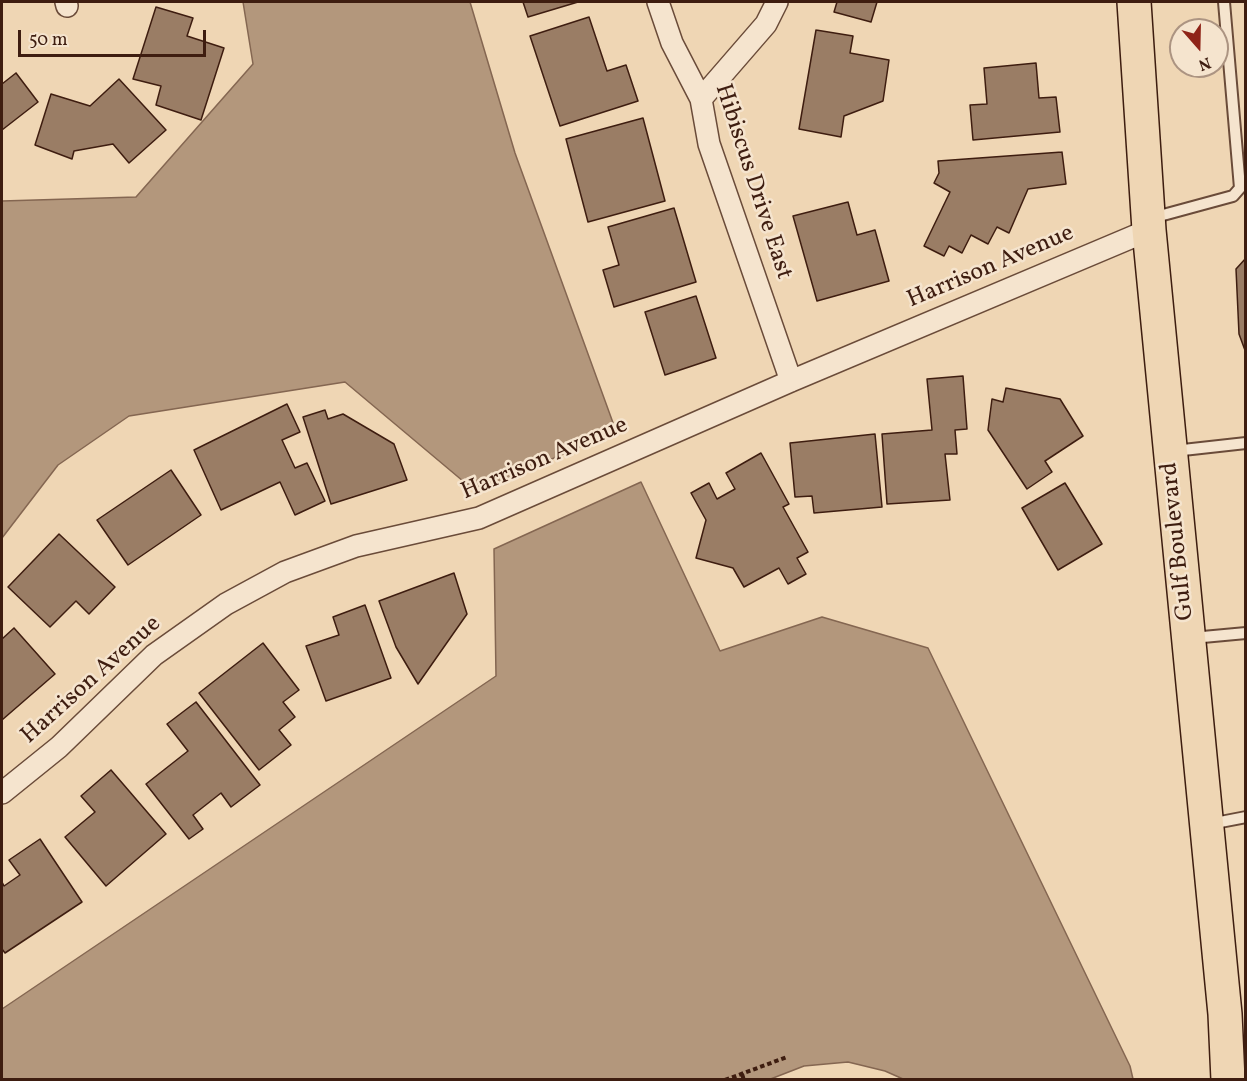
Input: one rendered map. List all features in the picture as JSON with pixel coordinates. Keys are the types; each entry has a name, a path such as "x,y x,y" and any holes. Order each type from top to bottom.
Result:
{"main road":[{"name":"Gulf Boulevard","path":"1134,2 1148,224 1207,825 1230,1014 1228,1080"}],"street":[{"name":"Hibiscus Drive East","path":"658,2 672,43 701,99 709,144 791,381"},
{"path":"701,99 766,24 777,2"},
{"name":"Harrison Avenue","path":"2,794 59,747 154,655 226,604 285,572 357,546 479,518 1148,224"}],"lane":[{"path":"1148,224 1233,196 1240,188 1224,2"},
{"path":"1170,452 1245,443"},
{"path":"1188,639 1245,633"},
{"path":"1207,825 1245,817"}],"path":[{"path":"725,1080 787,1058"},
{"path":"741,1074 744,1080"}],"shaded area":[{"path":"243,2 470,2 515,153 616,431 476,492 345,382 129,416 58,465 2,538 2,201 136,197 253,64"},
{"path":"641,482 720,651 822,617 928,648 1130,1066 1133,1079 903,1079 885,1071 848,1062 804,1066 768,1080 2,1079 2,1009 496,676 494,549"}],"building":[{"path":"523,2 578,2 528,17"},
{"path":"837,2 877,2 871,22 834,12"},
{"path":"156,7 193,18 187,36 224,48 201,120 156,105 161,86 133,79"},
{"path":"589,17 607,71 626,65 638,101 560,126 530,36"},
{"path":"816,30 853,36 850,53 889,60 883,101 844,116 841,137 799,129"},
{"path":"1036,63 1039,98 1056,97 1060,132 973,140 970,105 987,104 984,68"},
{"path":"16,73 38,102 2,130 2,84"},
{"path":"119,79 166,130 129,163 113,144 74,151 72,159 35,145 51,94 90,106"},
{"path":"643,118 665,201 588,222 566,139"},
{"path":"1062,152 1066,184 1028,189 1009,233 997,227 988,244 971,235 962,253 949,246 944,256 924,246 950,192 934,183 939,173 938,161"},
{"path":"848,202 857,235 875,230 889,281 817,301 793,216"},
{"path":"674,208 696,282 614,307 603,270 619,265 608,227"},
{"path":"1246,258 1246,353 1239,334 1236,269"},
{"path":"696,296 716,358 665,375 645,312"},
{"path":"963,376 967,429 955,430 957,454 945,454 950,500 887,504 882,434 932,430 927,379"},
{"path":"1006,388 1060,399 1083,436 1045,461 1052,472 1027,489 988,430 992,399 1003,402"},
{"path":"287,404 300,432 282,440 295,468 307,463 325,501 295,515 280,482 221,510 194,450"},
{"path":"325,410 328,419 343,414 394,444 407,480 331,504 303,417"},
{"path":"875,434 882,507 814,513 812,496 795,497 790,443"},
{"path":"761,453 789,504 783,507 808,552 797,558 806,574 788,584 779,568 744,587 733,568 696,558 706,520 691,493 709,483 717,499 735,489 726,473"},
{"path":"171,470 201,515 128,565 97,520"},
{"path":"1065,483 1102,544 1058,570 1022,508"},
{"path":"59,534 115,587 89,614 76,601 50,627 8,587"},
{"path":"454,573 467,614 418,684 396,647 379,601"},
{"path":"365,605 391,678 326,701 306,646 339,635 333,617"},
{"path":"14,628 55,674 2,720 2,639"},
{"path":"263,643 299,690 283,702 295,717 279,730 291,745 259,770 199,693"},
{"path":"196,702 260,785 231,807 221,793 193,815 203,829 189,839 146,784 188,751 167,724"},
{"path":"111,770 166,834 106,886 65,837 95,812 81,796"},
{"path":"40,839 82,902 5,953 2,949 2,882 4,886 20,875 9,860"}]}
